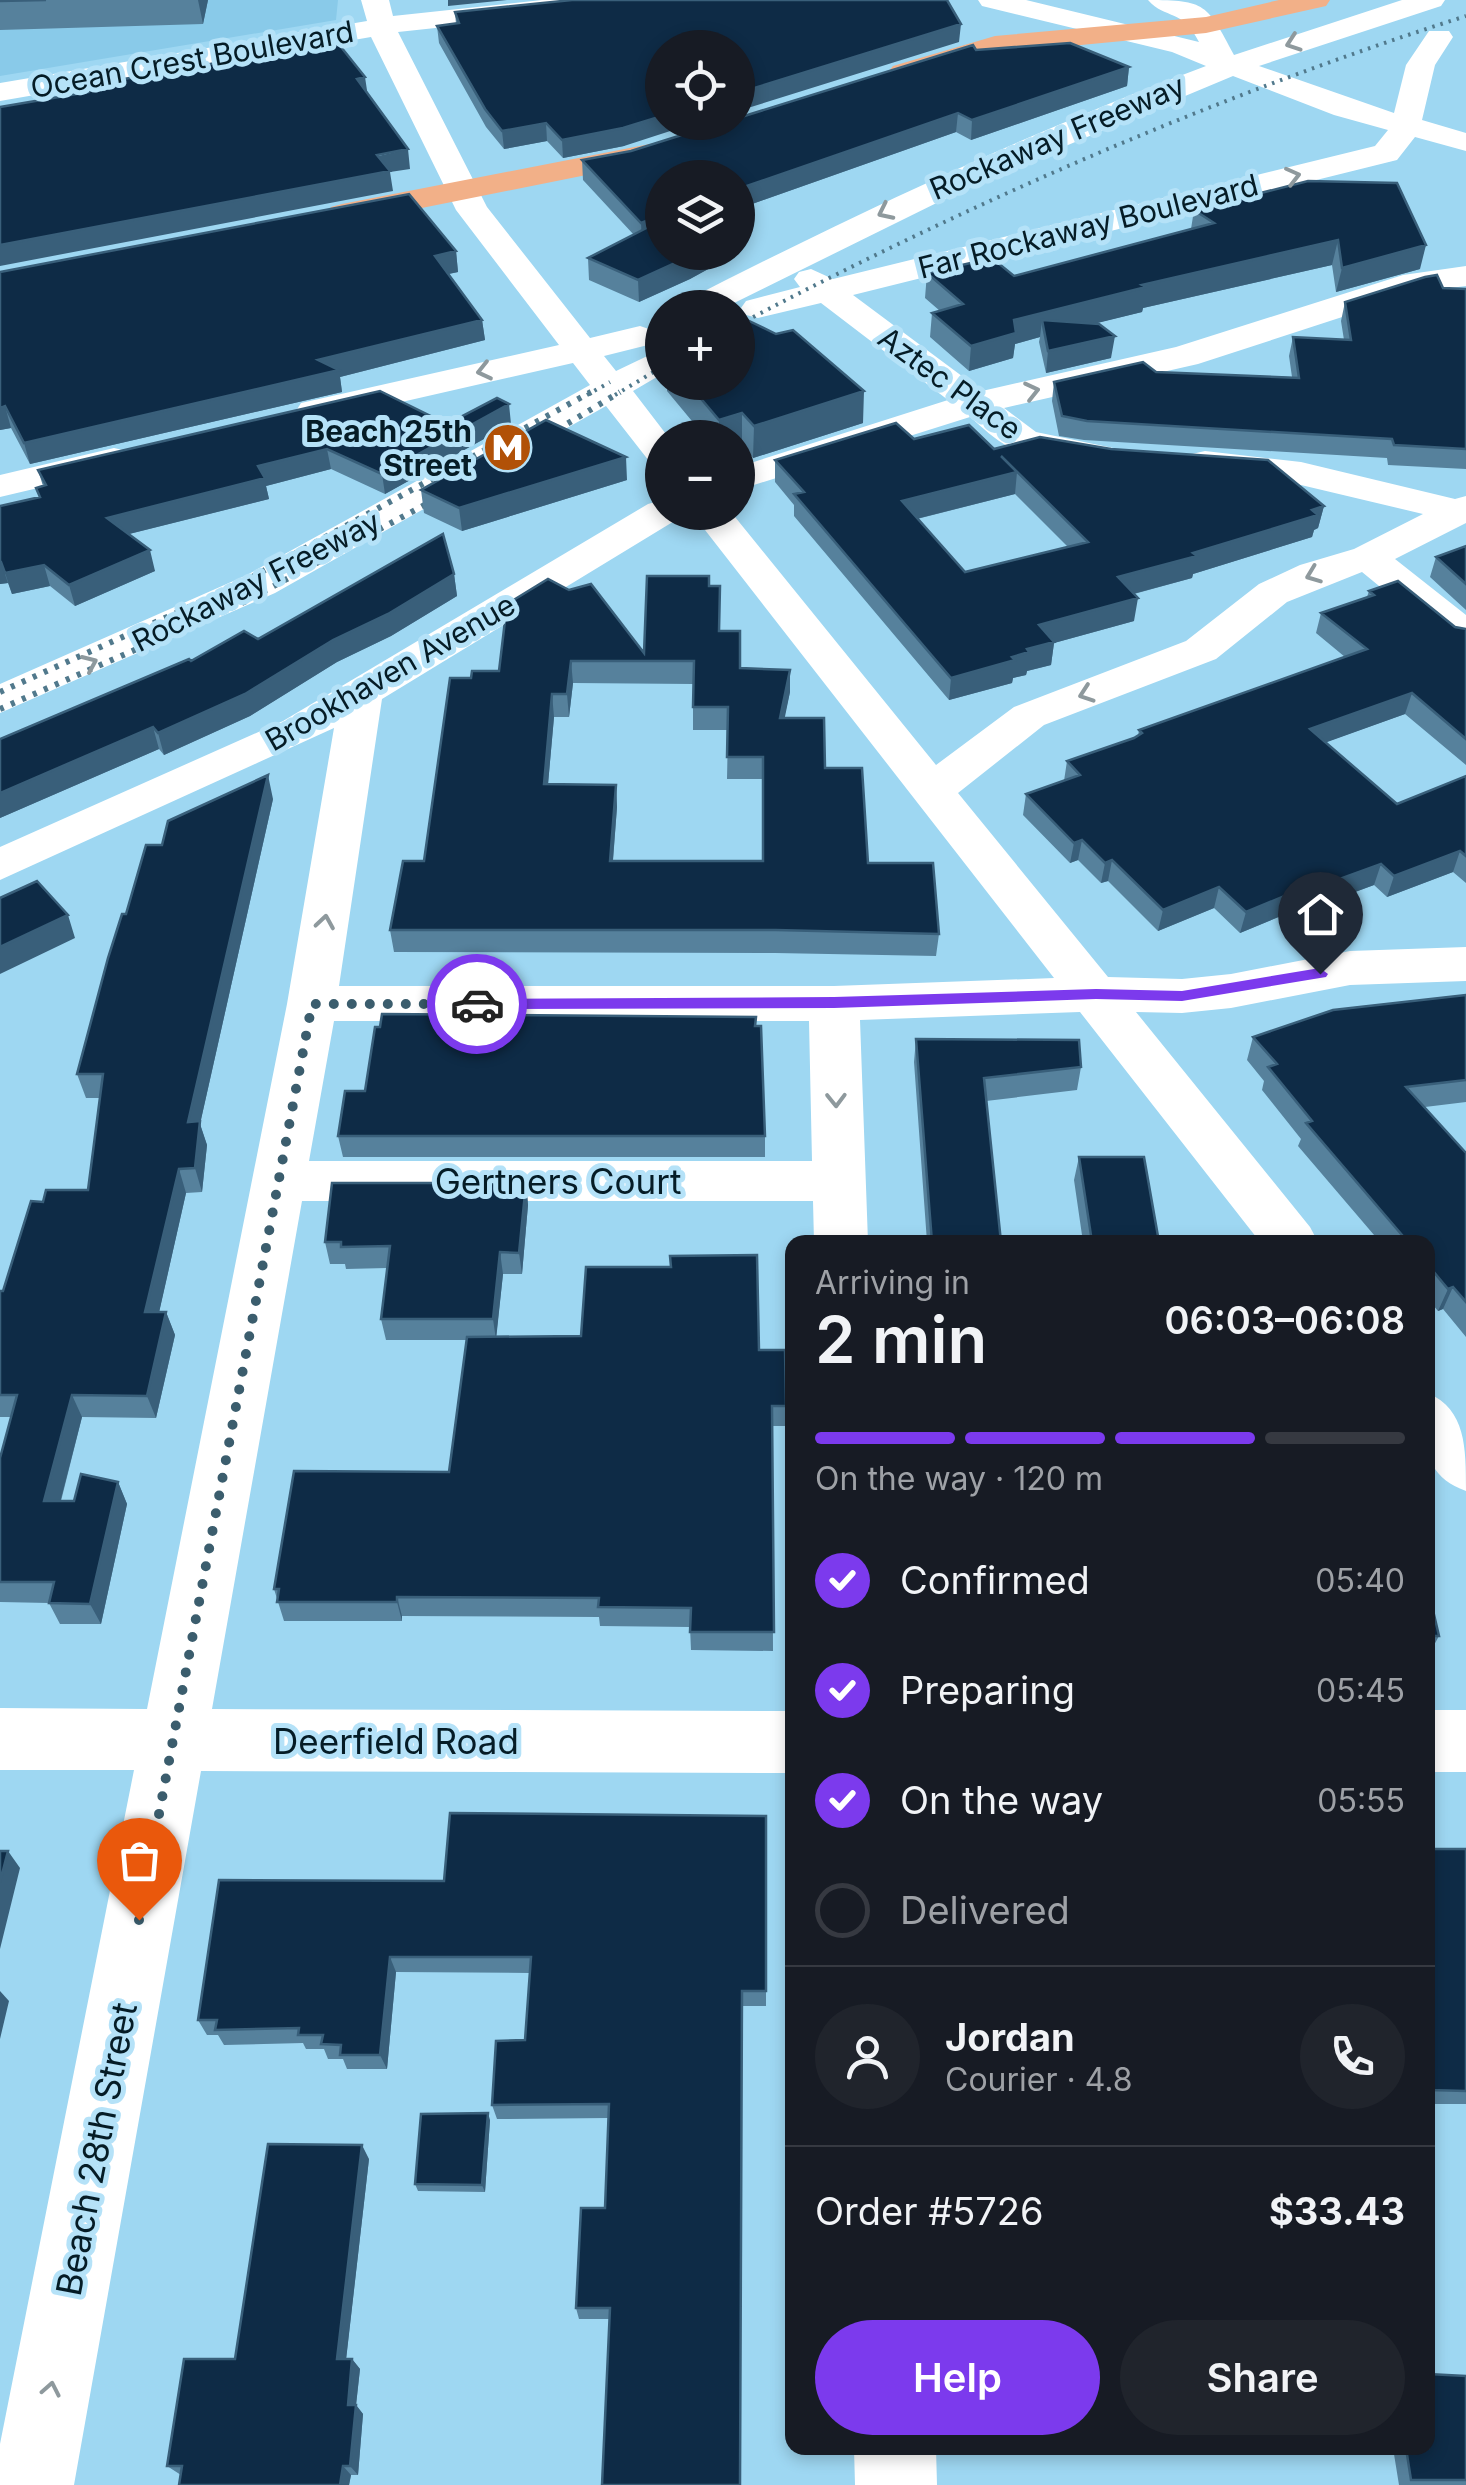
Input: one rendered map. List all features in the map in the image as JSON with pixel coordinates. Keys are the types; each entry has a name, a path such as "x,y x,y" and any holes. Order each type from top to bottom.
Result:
{"main road":[{"path":"872,82 963,52 1008,43 1206,25 1316,0"},
{"path":"320,218 688,143"}],"street":[{"name":"Ocean Crest Boulevard","path":"0,92 377,13 623,0"},
{"path":"1162,0 1193,11 1206,25 1227,63"},
{"path":"963,52 978,31 1014,2 1182,46 1404,126 1466,142"},
{"path":"377,13 472,210 645,432"},
{"path":"1404,126 1422,53 1440,18"},
{"name":"Rockaway Freeway","path":"733,290 995,160 1227,63 1440,18"},
{"name":"Rockaway Freeway","path":"755,311 818,285 932,218 1072,154 1266,78 1440,18"},
{"name":"Far Rockaway Boulevard","path":"818,285 1386,152 1397,144 1404,126"},
{"path":"755,474 974,404 1185,356 1415,282 1466,276"},
{"name":"Aztec Place","path":"818,285 1023,440 1059,451 1256,465 1333,477 1461,510"},
{"path":"284,418 594,367 645,345"},
{"name":"Rockaway Freeway","path":"0,661 255,546 594,367 645,345"},
{"name":"Rockaway Freeway","path":"0,700 261,584 594,367"},
{"path":"859,397 896,428"},
{"path":"0,486 151,450"},
{"path":"934,790 1029,716 1201,650 1272,593 1314,574 1368,557 1461,510"},
{"name":"Brookhaven Avenue","path":"0,865 298,731 645,522"},
{"path":"725,530 1285,1235"},
{"path":"1368,557 1466,636"},
{"name":"Beach 28th Street","path":"33,2485 312,1004 362,692"},
{"path":"312,1004 1182,996 1231,991 1350,968 1466,964"},
{"path":"834,1002 841,1235"},
{"name":"Gertners Court","path":"278,1181 838,1180"},
{"path":"1435,1426 1466,1466"},
{"name":"Deerfield Road","path":"0,1740 785,1742"},
{"path":"1435,1741 1466,1741"},
{"path":"895,2455 896,2485"}],"shaded area":[{"path":"0,0 338,0 336,20 0,76"}],"building":[{"path":"572,0 947,0 961,24 755,88 755,30 645,30 645,121 562,140 546,123 502,131 437,26 459,23 455,12"},
{"path":"337,42 365,77 357,79 408,149 377,155 390,171 0,245 0,107 88,92 84,86"},
{"path":"1070,43 1129,67 972,120 958,113 755,183 755,160 645,160 645,221 641,223 582,160 666,140 755,140 755,113 973,45 976,50"},
{"path":"1308,181 1397,183 1426,245 1342,268 1338,240 1142,285 1146,287 1014,320 1016,333 971,346 932,313 963,304 927,273 992,258 1014,276 1214,223 1194,210"},
{"path":"409,194 456,251 435,256 482,320 318,360 339,370 24,443 5,406 0,408 0,272"},
{"path":"645,229 645,270 660,270 638,280 588,258"},
{"path":"1437,275 1443,288 1466,289 1466,449 1394,445 1392,439 1087,421 1062,416 1054,382 1143,362 1156,372 1299,378 1293,337 1351,340 1345,302"},
{"path":"1042,320 1099,324 1115,336 1048,351"},
{"path":"755,324 776,334 793,330 864,391 755,426 755,420 748,420 742,413 719,420 702,400 755,400"},
{"path":"380,391 447,424 497,398 509,404 382,474 327,449 258,466 265,478 107,518 150,550 69,585 44,565 5,573 0,562 0,506 40,497 36,488 46,485 38,470"},
{"path":"546,420 626,457 459,508 421,490"},
{"path":"896,423 914,439 969,425 994,449 1040,437 1111,449 1268,460 1324,506 1312,510 1318,515 1193,553 1197,556 1118,577 1138,598 1039,625 1054,642 1027,649 1029,652 1012,657 1015,660 951,678 794,494 804,492 775,460","holes":["1001,456 1088,542 965,572 902,501 1017,472"]},
{"path":"443,534 454,574 388,614 333,640 245,694 158,733 153,727 0,793 0,739 191,661 244,631 258,639"},
{"path":"1466,546 1466,584 1436,557"},
{"path":"647,576 709,576 709,586 720,586 719,631 740,631 740,668 790,670 780,718 824,718 825,768 862,768 868,863 933,863 939,934 390,930 403,861 424,861 450,678 471,678 472,671 499,671 507,604 548,579 569,590 591,584 644,653","holes":["571,661 694,661 693,707 728,707 727,757 763,757 763,861 610,861 616,785 544,784 552,694 567,694"]},
{"path":"1398,581 1455,627 1466,629 1466,739 1412,693 1310,729 1397,804 1466,776 1466,856 1460,851 1394,876 1381,864 1315,888 1311,885 1246,912 1219,887 1163,910 1112,860 1105,863 1082,840 1074,843 1026,794 1080,775 1067,761 1134,738 1142,733 1139,730 1367,649 1321,613 1374,595 1369,591"},
{"path":"268,775 188,1122 200,1121 195,1168 179,1169 145,1312 166,1312 147,1396 72,1395 44,1501 74,1501 81,1474 118,1482 90,1604 49,1603 54,1582 0,1582 0,1458 17,1395 0,1395 0,1291 31,1201 43,1202 46,1190 88,1190 103,1074 77,1074 108,958 122,914 126,914 146,845 162,845 168,821"},
{"path":"37,881 68,915 0,947 0,898"},
{"path":"1466,995 1466,1080 1406,1087 1466,1153 1466,1302 1435,1273 1435,1235 1402,1235 1306,1123 1312,1121 1268,1067 1277,1064 1253,1037 1333,1010"},
{"path":"382,1014 756,1017 755,1026 761,1026 765,1136 338,1136 345,1091 365,1091 375,1027 380,1027"},
{"path":"916,1039 1079,1040 1081,1067 984,1078 1000,1235 931,1235"},
{"path":"1079,1157 1144,1157 1158,1235 1091,1235"},
{"path":"332,1183 526,1183 519,1253 500,1252 493,1319 381,1319 390,1246 341,1247 341,1242 325,1242"},
{"path":"757,1255 759,1350 785,1350 785,1406 772,1406 774,1632 690,1632 691,1608 598,1607 599,1598 397,1597 397,1602 277,1602 279,1589 274,1589 294,1471 449,1472 467,1337 581,1336 586,1267 671,1267 670,1256"},
{"path":"450,1813 766,1816 766,1991 742,1991 740,2485 602,2485 610,2308 576,2308 581,2208 605,2208 609,2104 492,2105 496,2041 525,2040 531,1957 390,1957 380,2055 340,2055 341,2045 321,2044 323,2035 298,2035 299,2028 215,2030 217,2020 198,2020 219,1880 444,1881"},
{"path":"1435,1849 1466,1849 1466,2091 1435,2090"},
{"path":"0,1851 8,1851 0,1882"},
{"path":"488,2113 482,2185 415,2184 421,2114"},
{"path":"268,2144 362,2145 337,2359 352,2359 348,2405 356,2405 350,2466 343,2466 340,2485 179,2485 182,2466 167,2466 184,2359 235,2359"},
{"path":"1435,2374 1466,2376 1466,2480 1411,2480 1407,2455 1435,2455"}],"railway":[{"path":"755,316 915,236 1095,154 1279,81 1466,16"},
{"path":"617,394 645,377"},
{"path":"587,395 610,382"},
{"path":"0,692 234,587 591,392"},
{"path":"537,442 617,394"},
{"path":"0,709 244,602 445,494"}],"way so far":[{"path":"139,1920 312,1004 477,1004"}],"place":[{"name":"Beach 25th Street","path":"507,448"}],"route":[{"path":"477,1004 1182,996 1320,974"}]}
